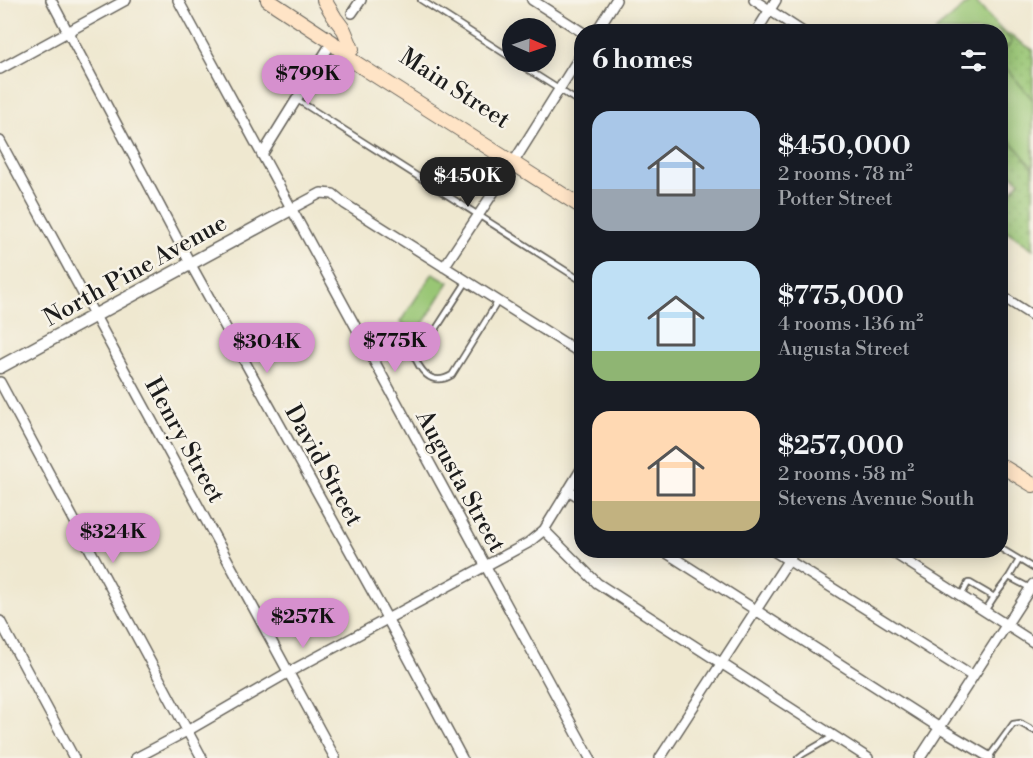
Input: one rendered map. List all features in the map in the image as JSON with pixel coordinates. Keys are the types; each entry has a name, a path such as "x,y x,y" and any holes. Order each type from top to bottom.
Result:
{"main road":[{"name":"Main Street","path":"268,0 332,42 348,58 574,192"},
{"path":"324,0 344,30 352,49"},
{"path":"332,42 334,18"},
{"name":"Main Street","path":"332,42 352,49 574,201"},
{"path":"1008,470 1033,485"},
{"path":"1008,481 1033,495"}],"street":[{"name":"David Street","path":"51,0 190,263 462,758"},
{"path":"0,69 126,0"},
{"name":"Augusta Street","path":"178,0 590,758"},
{"path":"352,13 361,0"},
{"path":"532,0 574,27"},
{"path":"601,24 616,0"},
{"path":"754,0 791,24"},
{"path":"761,24 776,0"},
{"path":"262,156 332,42"},
{"path":"444,267 480,215 574,66"},
{"name":"Henry Street","path":"0,141 335,758"},
{"path":"291,209 321,193 333,194 345,204 574,349"},
{"name":"North Pine Avenue","path":"0,368 291,209"},
{"path":"1008,300 1033,316"},
{"path":"0,382 202,758"},
{"path":"135,758 387,618 528,543 544,530 574,481"},
{"path":"568,490 574,494"},
{"path":"544,530 597,583 868,758"},
{"path":"674,558 989,758"},
{"path":"784,558 972,676"},
{"path":"660,758 790,558"},
{"path":"902,558 1033,642"},
{"path":"920,758 1032,586"},
{"path":"0,621 74,758"}],"lane":[{"path":"421,0 502,52"},
{"path":"533,72 574,99"},
{"path":"296,99 574,276"},
{"path":"393,360 428,343 467,281"},
{"path":"412,351 419,368 431,378 444,379 452,375 498,301"},
{"path":"1008,553 1033,568"},
{"path":"985,611 1019,560"},
{"path":"1009,577 1032,586"},
{"path":"961,596 970,583 994,597"},
{"path":"989,758 1013,724 1020,723 1033,730"},
{"path":"798,758 834,736"}],"green space":[{"path":"974,0 996,24 943,24"},
{"path":"965,7 992,24 989,24"},
{"path":"1008,34 1033,50 1033,249 1008,232 1008,197 1019,181 1008,172"},
{"path":"1008,70 1033,100 1033,168 1008,138"},
{"path":"433,273 449,282 418,332 400,322"}]}
